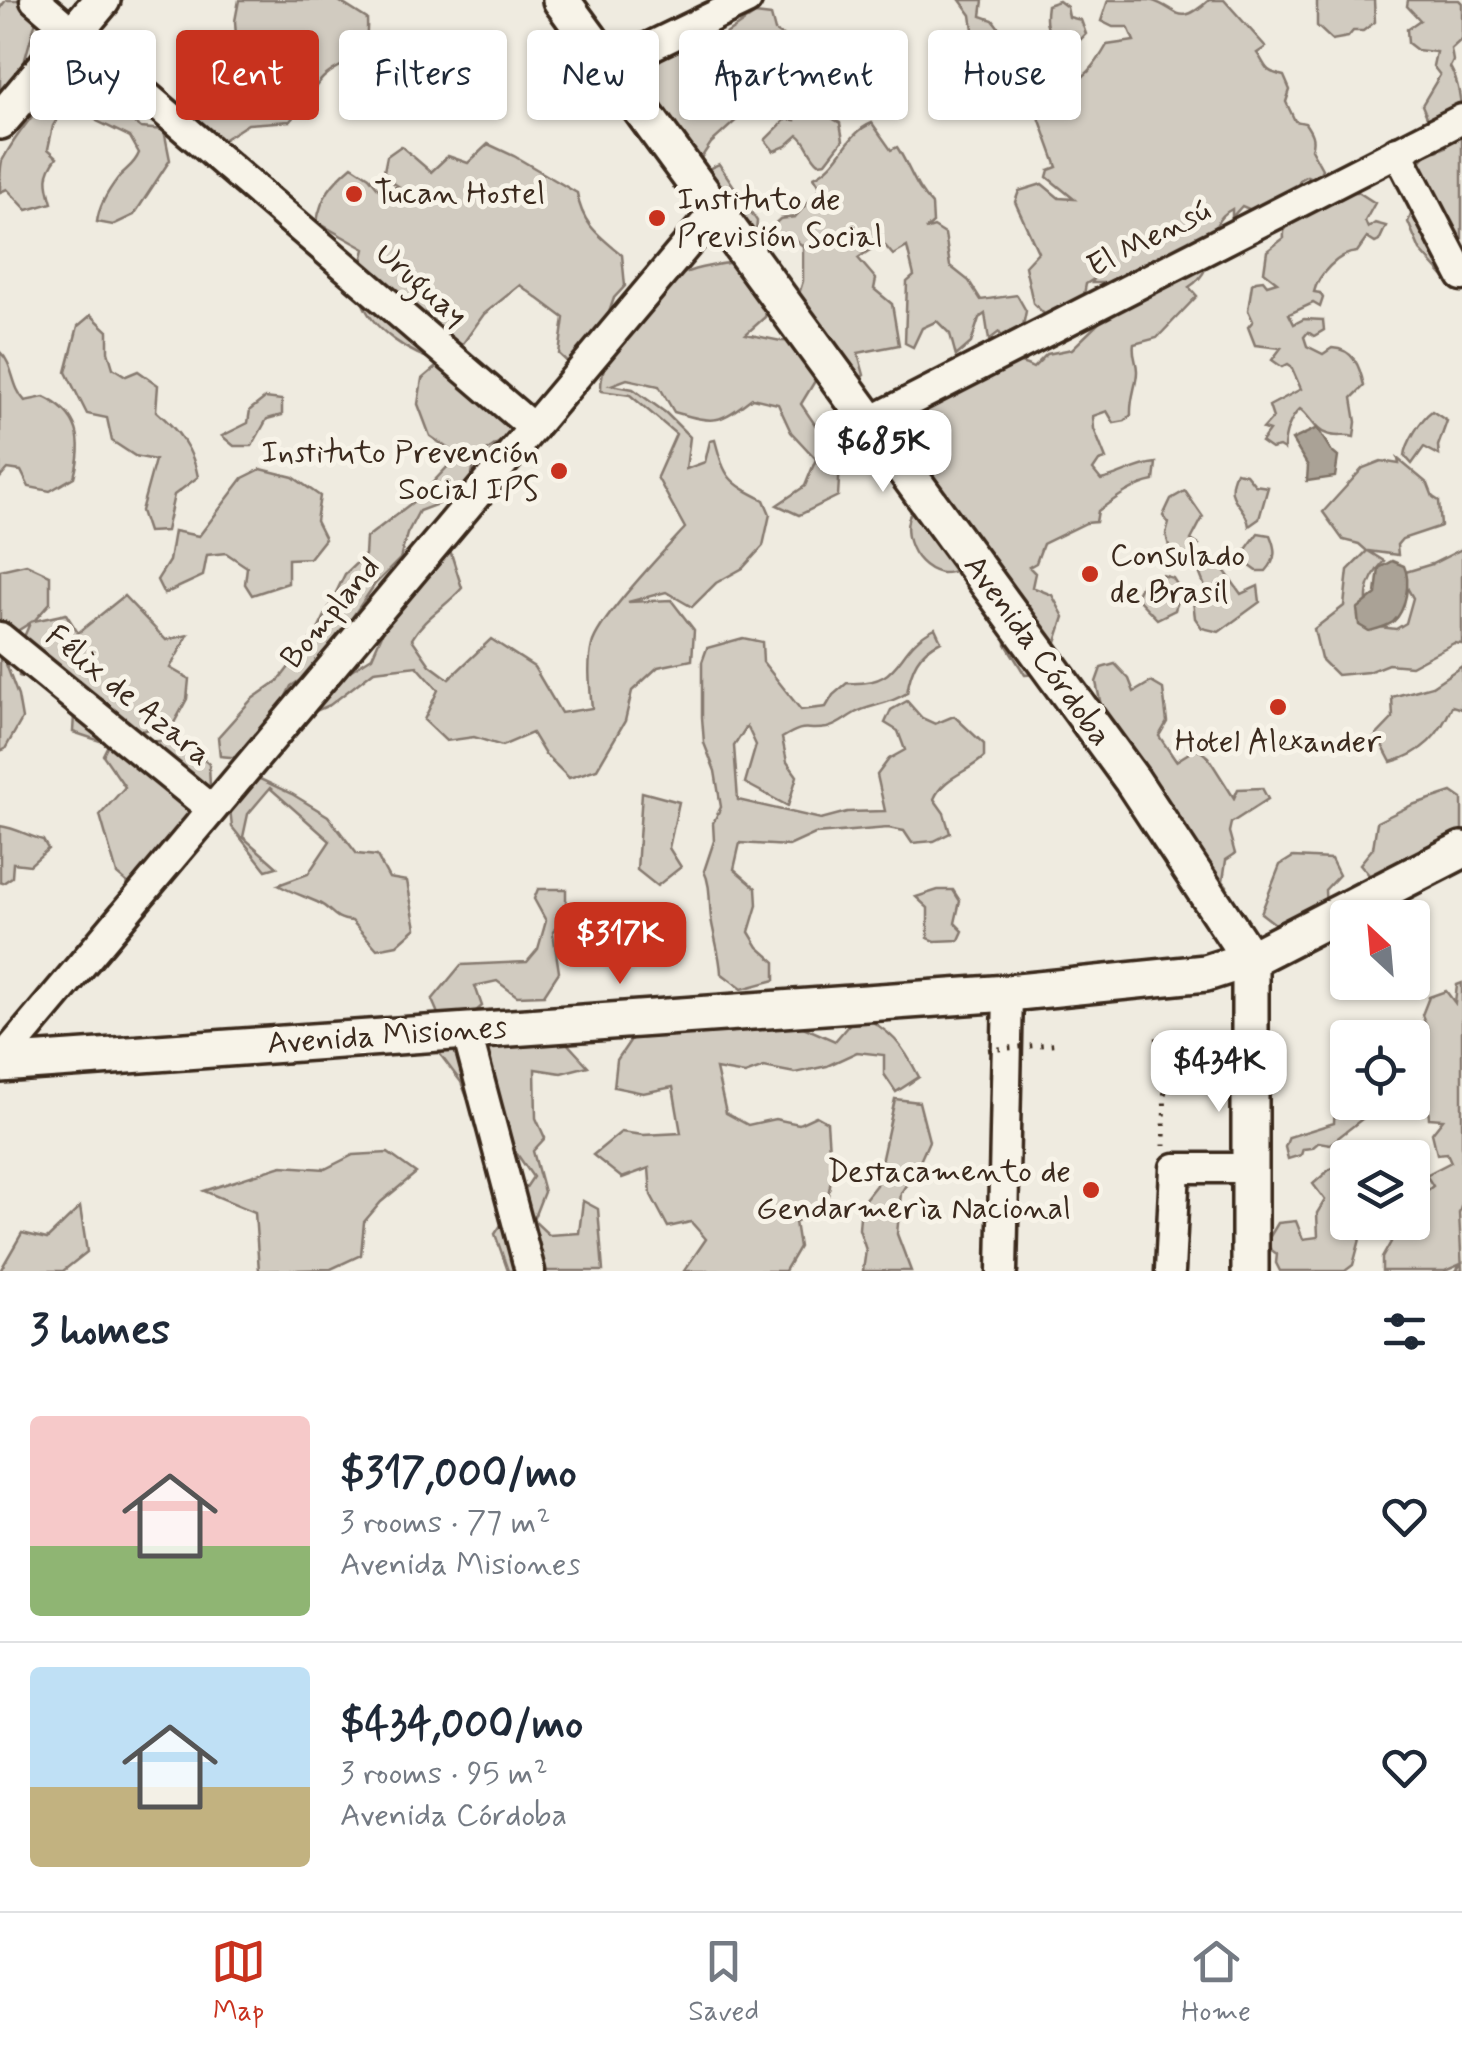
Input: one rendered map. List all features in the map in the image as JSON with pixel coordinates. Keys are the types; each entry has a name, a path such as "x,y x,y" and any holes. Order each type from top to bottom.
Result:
{"main road":[{"path":"77,30 102,0"},
{"name":"Avenida Córdoba","path":"561,0 583,30"},
{"path":"0,122 30,86"},
{"name":"Avenida Córdoba","path":"650,120 1132,780 1250,959"},
{"name":"Avenida Misiones","path":"0,1063 1008,993 1206,973 1250,959 1462,850"},
{"path":"1250,959 1250,1271"}],"street":[{"name":"Uruguay","path":"36,0 71,30"},
{"path":"659,42 747,0"},
{"name":"Uruguay","path":"156,104 533,428"},
{"name":"El Mensú","path":"869,422 1462,119"},
{"path":"1397,151 1462,276"},
{"name":"Bompland","path":"0,1063 716,210"},
{"name":"Félix de Azara","path":"0,637 211,809"},
{"path":"1002,1271 1008,993"},
{"path":"466,1030 530,1271"},
{"path":"1170,1271 1175,1168 1252,1168"}],"path":[{"path":"1155,1040 1165,1039 1164,1154"},
{"path":"988,1050 1060,1043"}],"shaded area":[{"path":"6,0 39,0 32,7 21,5 37,17 30,30 25,59 28,87 0,113 0,8"},
{"path":"239,0 337,0 367,19 367,30 339,30 339,67 319,83 319,30 236,30"},
{"path":"960,0 983,0 981,16 993,20 1000,30 973,30 971,15"},
{"path":"1108,0 1150,0 1184,15 1209,0 1224,0 1266,47 1257,53 1267,68 1284,76 1290,90 1286,102 1295,121 1305,123 1309,129 1311,149 1322,169 1316,180 1307,176 1300,180 1296,192 1251,210 1242,206 1232,217 1232,209 1222,216 1216,225 1206,268 1189,287 1197,296 1157,338 1134,344 1137,371 1131,415 1114,423 1107,411 1093,416 1106,459 1093,470 1101,480 1156,463 1154,481 1111,501 1098,511 1096,522 1043,544 1036,563 1029,567 1035,573 1032,587 1052,595 1064,617 1046,662 1041,669 1025,675 1006,644 1005,625 965,567 941,573 930,569 909,542 908,519 920,501 912,452 904,437 905,418 982,366 1016,362 1033,368 1047,354 1072,349 1108,311 1113,283 1092,283 1094,279 1086,284 1082,305 1063,333 1033,303 1025,266 1038,252 1015,202 1019,191 1042,184 1059,198 1074,199 1047,177 1049,170 1057,167 1040,120 1081,120 1081,78 1107,45 1134,41 1128,27 1113,27 1101,21"},
{"path":"1317,0 1374,0 1375,22 1363,31 1332,40 1317,26"},
{"path":"1408,0 1462,3 1462,39 1451,49 1450,67 1460,96 1462,127 1430,124 1422,105 1440,75 1433,66 1436,52 1417,50 1408,43 1407,29 1420,20 1407,6"},
{"path":"1059,1 1067,7 1069,17 1081,20 1086,34 1081,39 1081,30 1049,30 1047,5"},
{"path":"755,14 771,16 775,30 732,30"},
{"path":"679,43 679,120 737,120 711,143 701,158 702,167 659,110 659,60"},
{"path":"30,119 57,120 48,149 57,157 47,179 52,203 27,210 7,189 0,192 1,164"},
{"path":"130,120 141,128 164,130 170,160 134,215 113,225 97,222 100,210 111,188 139,153 130,137 97,121"},
{"path":"195,120 291,120 248,124 209,149 194,144"},
{"path":"785,120 835,120 840,123 843,140 826,162 819,163 798,135 774,151 765,140"},
{"path":"872,123 891,150 897,147 932,205 933,223 925,230 934,227 945,234 950,266 969,281 981,300 1017,295 1026,311 1021,336 1005,342 999,332 989,340 985,314 979,318 971,343 956,356 950,334 937,321 922,328 913,347 905,343 907,282 914,276 907,247 893,255 882,242 858,258 876,279 874,289 892,304 899,345 858,353 864,375 854,384 843,386 824,370 815,347 818,336 795,307 803,281 803,246 788,234 747,253 747,244 728,227 721,202 712,196 699,173 719,164 757,221 755,242 780,219 795,217 821,188 814,177 831,165 855,134"},
{"path":"1462,134 1462,284 1460,273 1445,278 1420,250 1408,222 1419,195 1409,174 1426,155 1446,147 1450,138"},
{"path":"488,144 577,193 587,221 622,255 625,286 614,298 605,324 574,368 559,354 564,318 520,285 484,314 457,352 493,394 513,434 481,457 472,472 470,492 419,511 400,559 375,584 317,669 291,686 284,700 304,681 337,679 372,657 382,634 385,603 425,555 450,550 462,588 412,639 430,665 449,679 491,639 534,667 561,713 592,708 590,661 597,634 685,528 657,477 676,434 630,395 601,391 602,378 607,361 638,328 657,291 689,271 741,261 772,288 765,317 746,334 811,342 821,371 801,404 820,432 841,448 838,496 799,515 777,505 805,486 816,459 791,432 778,404 752,398 723,417 699,419 674,412 659,386 627,379 611,385 633,389 690,437 686,469 705,462 710,441 715,440 730,478 764,500 770,514 763,546 743,568 716,583 692,607 666,592 628,602 671,600 694,630 692,660 658,667 632,691 625,721 597,769 569,778 544,753 532,733 502,746 474,737 446,741 424,720 438,690 417,666 374,671 330,705 306,715 287,743 273,736 241,758 220,756 218,737 252,699 279,680 319,628 345,574 365,555 366,538 418,498 450,464 450,450 430,436 418,404 422,379 442,362 406,347 373,320 360,292 365,249 317,222 321,205 352,166 369,177 382,193 398,186 383,176 387,156 401,146 431,172 448,156 468,163"},
{"path":"1310,192 1358,192 1375,203 1365,221 1368,228 1375,223 1386,226 1379,241 1367,238 1357,252 1343,256 1324,272 1314,292 1323,298 1320,307 1313,303 1289,314 1294,324 1304,319 1323,320 1324,330 1314,336 1308,332 1304,337 1307,346 1323,354 1332,348 1351,355 1364,386 1352,398 1354,437 1323,432 1300,409 1288,427 1284,450 1271,449 1261,442 1269,431 1263,429 1273,418 1269,406 1301,389 1291,366 1282,367 1272,360 1281,348 1255,345 1248,327 1253,321 1248,310 1252,284 1263,280 1267,285 1277,282 1264,272 1267,251 1284,238 1288,219"},
{"path":"91,315 108,331 113,368 126,376 138,371 158,385 156,411 178,433 192,458 198,477 174,495 166,531 148,532 141,511 155,460 135,456 112,441 107,418 87,414 66,372 78,326"},
{"path":"0,352 25,401 44,397 65,412 76,430 79,452 74,477 50,491 29,487 21,471 8,469 0,478"},
{"path":"265,398 282,400 282,415 267,419 252,446 234,446 222,436 248,423 250,410"},
{"path":"1432,411 1447,421 1438,446 1439,455 1424,447 1412,464 1405,456 1408,445"},
{"path":"1317,428 1338,457 1335,477 1307,481 1308,466 1292,440"},
{"path":"1398,459 1428,484 1439,501 1441,526 1402,539 1397,545 1398,555 1368,551 1384,561 1368,591 1372,626 1396,629 1406,623 1413,598 1399,574 1462,549 1462,644 1454,643 1411,666 1388,664 1368,672 1337,675 1321,659 1314,629 1344,606 1348,570 1367,551 1359,544 1343,540 1323,512 1363,468 1381,461 1399,464"},
{"path":"261,469 293,477 320,496 316,521 325,539 310,558 288,559 288,583 252,595 245,584 247,567 226,553 207,555 203,576 164,594 157,580 169,561 174,531 199,536 243,478"},
{"path":"1236,472 1246,474 1255,485 1268,487 1259,519 1249,526 1233,496"},
{"path":"1185,491 1203,517 1191,540 1199,545 1195,549 1197,562 1189,564 1170,551 1166,534 1169,523 1163,516 1171,499"},
{"path":"1258,533 1270,535 1273,545 1274,558 1266,571 1257,571 1246,563 1244,552"},
{"path":"1206,560 1222,567 1241,594 1258,586 1260,602 1219,632 1202,628 1195,618 1193,601 1205,587 1197,567"},
{"path":"1392,561 1404,566 1406,572 1404,603 1393,622 1369,631 1359,625 1357,609 1376,594 1379,568"},
{"path":"26,564 50,575 50,603 34,621 66,614 78,633 124,596 166,640 188,635 170,668 189,679 187,699 174,723 100,741 73,732 75,698 19,676 18,651 30,623 0,637 0,570"},
{"path":"1162,575 1173,578 1181,591 1175,610 1157,619 1136,597 1142,584"},
{"path":"935,628 941,641 917,662 907,693 861,710 831,727 801,729 782,738 787,762 797,776 788,806 745,783 756,745 747,726 734,746 738,800 821,819 847,812 885,811 877,775 889,759 905,750 898,731 885,723 891,710 907,701 922,718 935,724 954,716 984,744 984,757 949,780 934,799 944,813 950,833 934,841 912,843 904,831 888,828 815,834 789,846 740,843 734,869 756,888 757,905 749,932 758,947 775,962 775,980 742,989 721,973 704,871 714,841 713,823 721,807 715,771 704,743 702,662 707,648 743,638 762,642 763,662 801,710 826,707 847,683 880,679 911,646"},
{"path":"0,648 22,719 0,751"},
{"path":"1115,664 1129,679 1134,692 1151,682 1163,689 1167,722 1159,736 1176,761 1197,748 1208,757 1234,798 1238,789 1262,788 1268,799 1231,823 1229,832 1235,854 1226,860 1226,896 1102,710 1096,682 1101,668"},
{"path":"1462,666 1462,709 1452,706 1429,742 1391,762 1381,743 1372,740 1393,718 1392,697 1432,686"},
{"path":"109,743 186,744 209,764 211,809 177,830 170,859 130,885 117,874 100,815 125,787 103,755"},
{"path":"243,771 328,816 357,854 377,856 389,878 407,881 416,928 397,945 377,949 352,921 278,885 308,874 330,841 270,788 248,814 243,837 277,867 266,870 232,827 228,790"},
{"path":"642,792 679,802 669,848 681,867 657,886 637,870"},
{"path":"1452,792 1462,799 1462,847 1380,888 1360,864 1373,848 1377,822"},
{"path":"0,826 43,840 48,849 30,865 13,863 12,877 3,883 0,882"},
{"path":"1293,857 1331,859 1339,875 1325,890 1326,911 1283,930 1261,913 1280,865"},
{"path":"538,889 566,889 566,909 553,932 559,972 544,995 517,996 497,981 475,986 482,1006 463,1022 442,1023 432,1000 461,965 527,962 538,949 546,921 534,899"},
{"path":"953,890 960,901 955,923 963,931 959,940 928,938 928,908 916,897"},
{"path":"1462,983 1462,1271 1456,1271 1461,1264 1445,1271 1382,1271 1382,1258 1390,1240 1430,1240 1430,1173 1451,1162 1447,1153 1437,1154 1432,1133 1443,1119 1430,1118 1430,1020 1424,1020 1422,1015 1430,997 1446,991 1455,1003 1457,985"},
{"path":"858,1014 895,1040 919,1077 896,1092 884,1074 884,1055 857,1052 827,1066 795,1073 764,1067 745,1074 716,1069 726,1113 748,1125 775,1119 799,1124 816,1116 827,1122 831,1180 826,1206 795,1222 799,1247 785,1271 684,1271 706,1239 691,1222 668,1227 651,1195 649,1168 622,1178 593,1155 621,1132 681,1133 673,1087 643,1093 614,1087 617,1060 634,1035 785,1019 835,1041"},
{"path":"488,1029 564,1040 588,1066 561,1073 535,1069 536,1118 545,1138 533,1151 544,1192 533,1220 549,1235 579,1233 583,1201 598,1209 603,1271 508,1271 495,1234 533,1177 508,1141 477,1122 461,1082 439,1053"},
{"path":"895,1099 919,1102 929,1141 901,1193 897,1234 911,1271 863,1271 866,1250 859,1229 861,1204 876,1185"},
{"path":"1361,1120 1330,1140 1330,1144 1319,1142 1288,1159 1285,1147 1289,1137 1334,1123"},
{"path":"388,1153 416,1173 364,1222 361,1255 331,1269 259,1271 255,1212 204,1191 282,1166 325,1169 353,1155"},
{"path":"1330,1169 1330,1240 1360,1240 1353,1265 1345,1271 1280,1271 1269,1238 1278,1223 1296,1221 1303,1239 1318,1237 1317,1213 1325,1200 1313,1184"},
{"path":"80,1207 87,1252 63,1271 0,1271 22,1233 47,1239"}],"place":[{"name":"Tucan Hostel","path":"354,194"},
{"name":"Instituto de Previsión Social","path":"657,218"},
{"name":"Instituto Prevención Social IPS","path":"559,471"},
{"name":"Consulado de Brasil","path":"1090,574"},
{"name":"Hotel Alexander","path":"1278,707"},
{"name":"Destacamento de Gendarmerìa Nacional","path":"1091,1190"}]}
